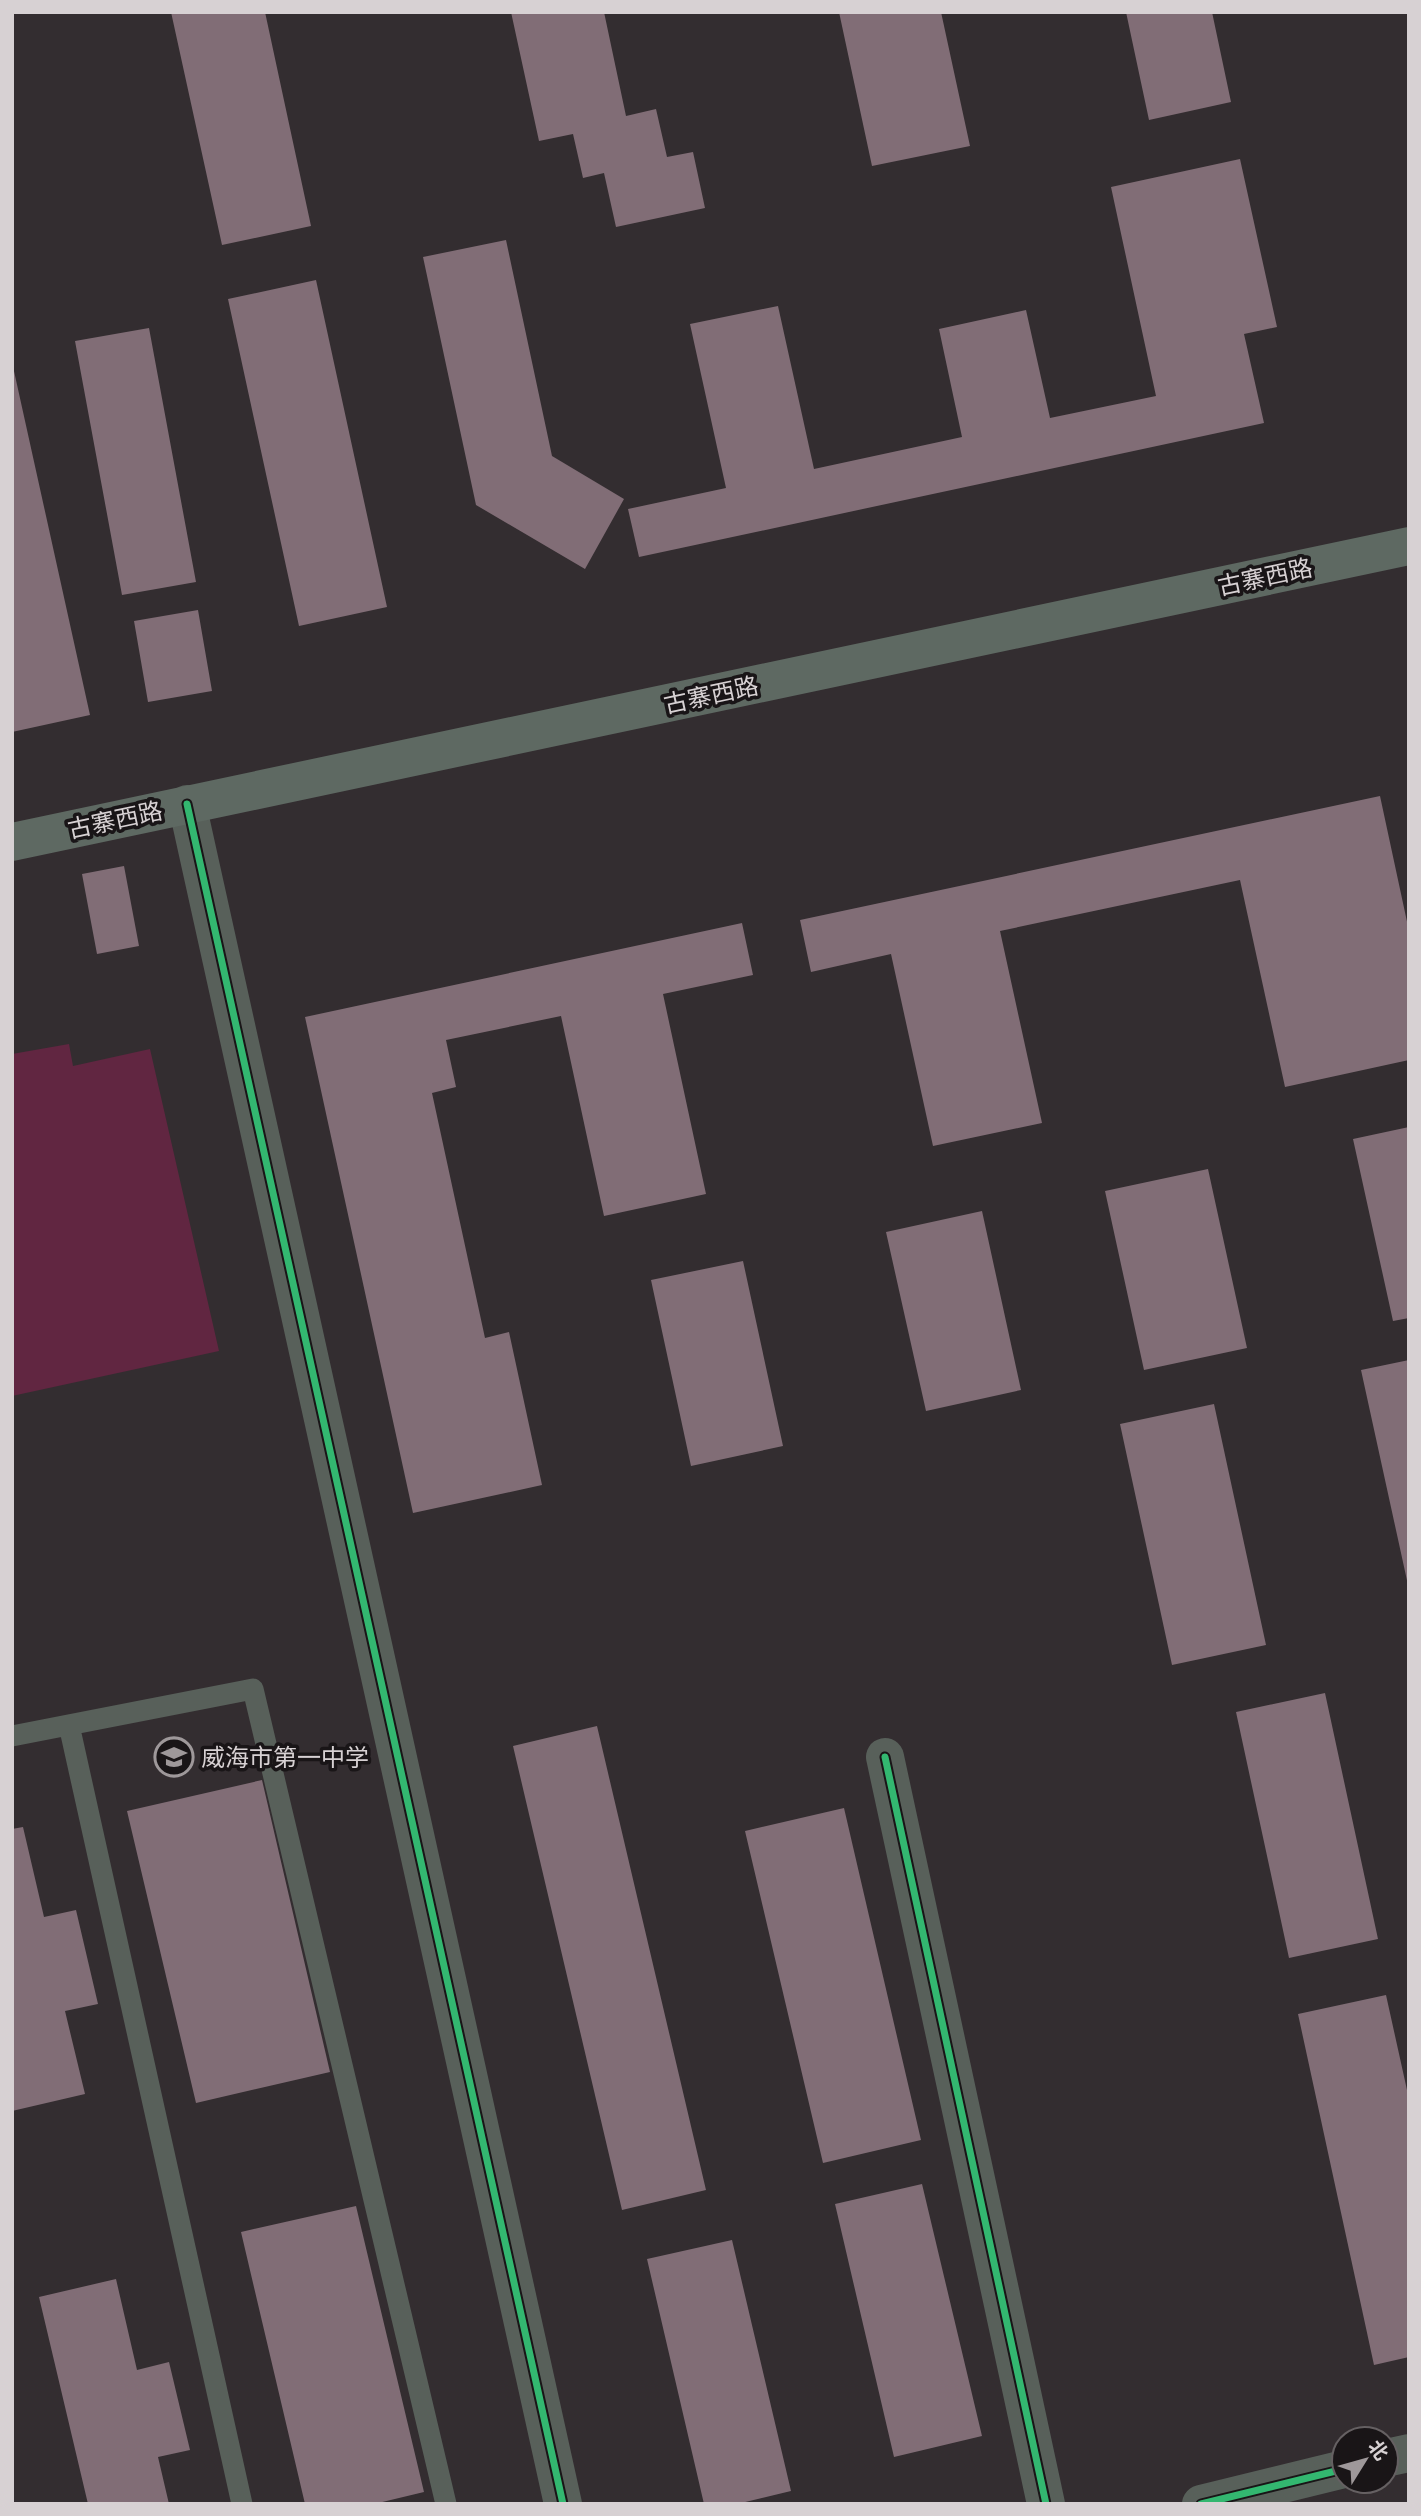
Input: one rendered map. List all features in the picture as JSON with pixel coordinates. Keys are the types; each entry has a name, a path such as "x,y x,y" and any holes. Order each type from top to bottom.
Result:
{"main road":[{"name":"古寨西路","path":"12,842 1409,546"}],"street":[{"path":"187,804 563,2504"},
{"path":"885,1757 1046,2504"},
{"path":"1201,2504 1330,2472"}],"lane":[{"path":"12,1736 253,1689 446,2504"},
{"path":"69,1725 242,2504"}],"shaded area":[{"path":"69,1044 73,1066 150,1049 219,1351 12,1396 12,1054"}],"building":[{"path":"171,12 265,12 311,226 222,245"},
{"path":"511,12 604,12 626,116 656,109 667,157 693,152 705,208 616,227 604,173 583,178 573,134 539,141"},
{"path":"839,12 941,12 970,146 872,166"},
{"path":"1126,12 1212,12 1231,102 1149,120"},
{"path":"1240,159 1277,327 1244,334 1264,423 639,557 628,509 726,488 690,324 778,306 814,469 962,437 939,329 1026,310 1050,418 1156,396 1111,187"},
{"path":"506,240 552,456 624,499 585,569 476,505 423,257"},
{"path":"316,280 387,607 299,626 228,299"},
{"path":"149,328 196,582 122,595 75,341"},
{"path":"12,362 90,715 12,732"},
{"path":"198,610 212,691 148,702 134,621"},
{"path":"1380,796 1409,931 1409,1060 1285,1087 1240,880 1000,931 1042,1123 933,1146 891,954 811,972 800,920"},
{"path":"124,866 139,946 97,954 82,874"},
{"path":"742,923 753,975 663,994 706,1194 604,1216 561,1016 446,1040 456,1087 432,1093 485,1338 509,1332 542,1485 413,1513 305,1017"},
{"path":"1409,1127 1409,1318 1393,1321 1353,1139"},
{"path":"1208,1169 1247,1348 1144,1370 1105,1191"},
{"path":"982,1211 1021,1390 926,1411 886,1232"},
{"path":"743,1261 783,1446 691,1466 651,1280"},
{"path":"1409,1360 1409,1585 1408,1585 1361,1370"},
{"path":"1214,1404 1266,1645 1172,1665 1120,1424"},
{"path":"1325,1693 1378,1939 1289,1958 1236,1712"},
{"path":"597,1726 706,2190 622,2210 513,1746"},
{"path":"262,1780 330,2072 196,2103 127,1811"},
{"path":"844,1808 921,2140 823,2163 745,1831"},
{"path":"23,1827 44,1917 76,1910 98,2004 65,2011 85,2094 12,2111 12,1829"},
{"path":"1386,1995 1409,2099 1409,2357 1374,2365 1298,2014"},
{"path":"922,2184 982,2436 894,2457 835,2204"},
{"path":"356,2206 424,2492 374,2504 305,2504 241,2232"},
{"path":"732,2240 791,2491 737,2504 704,2504 647,2259"},
{"path":"116,2279 137,2370 169,2362 190,2450 158,2457 169,2504 88,2504 39,2297"}],"cycle path":[{"path":"187,804 563,2504"},
{"path":"885,1757 1046,2504"},
{"path":"1201,2504 1330,2472"}],"place":[{"name":"威海市第一中学","path":"174,1757"}]}
